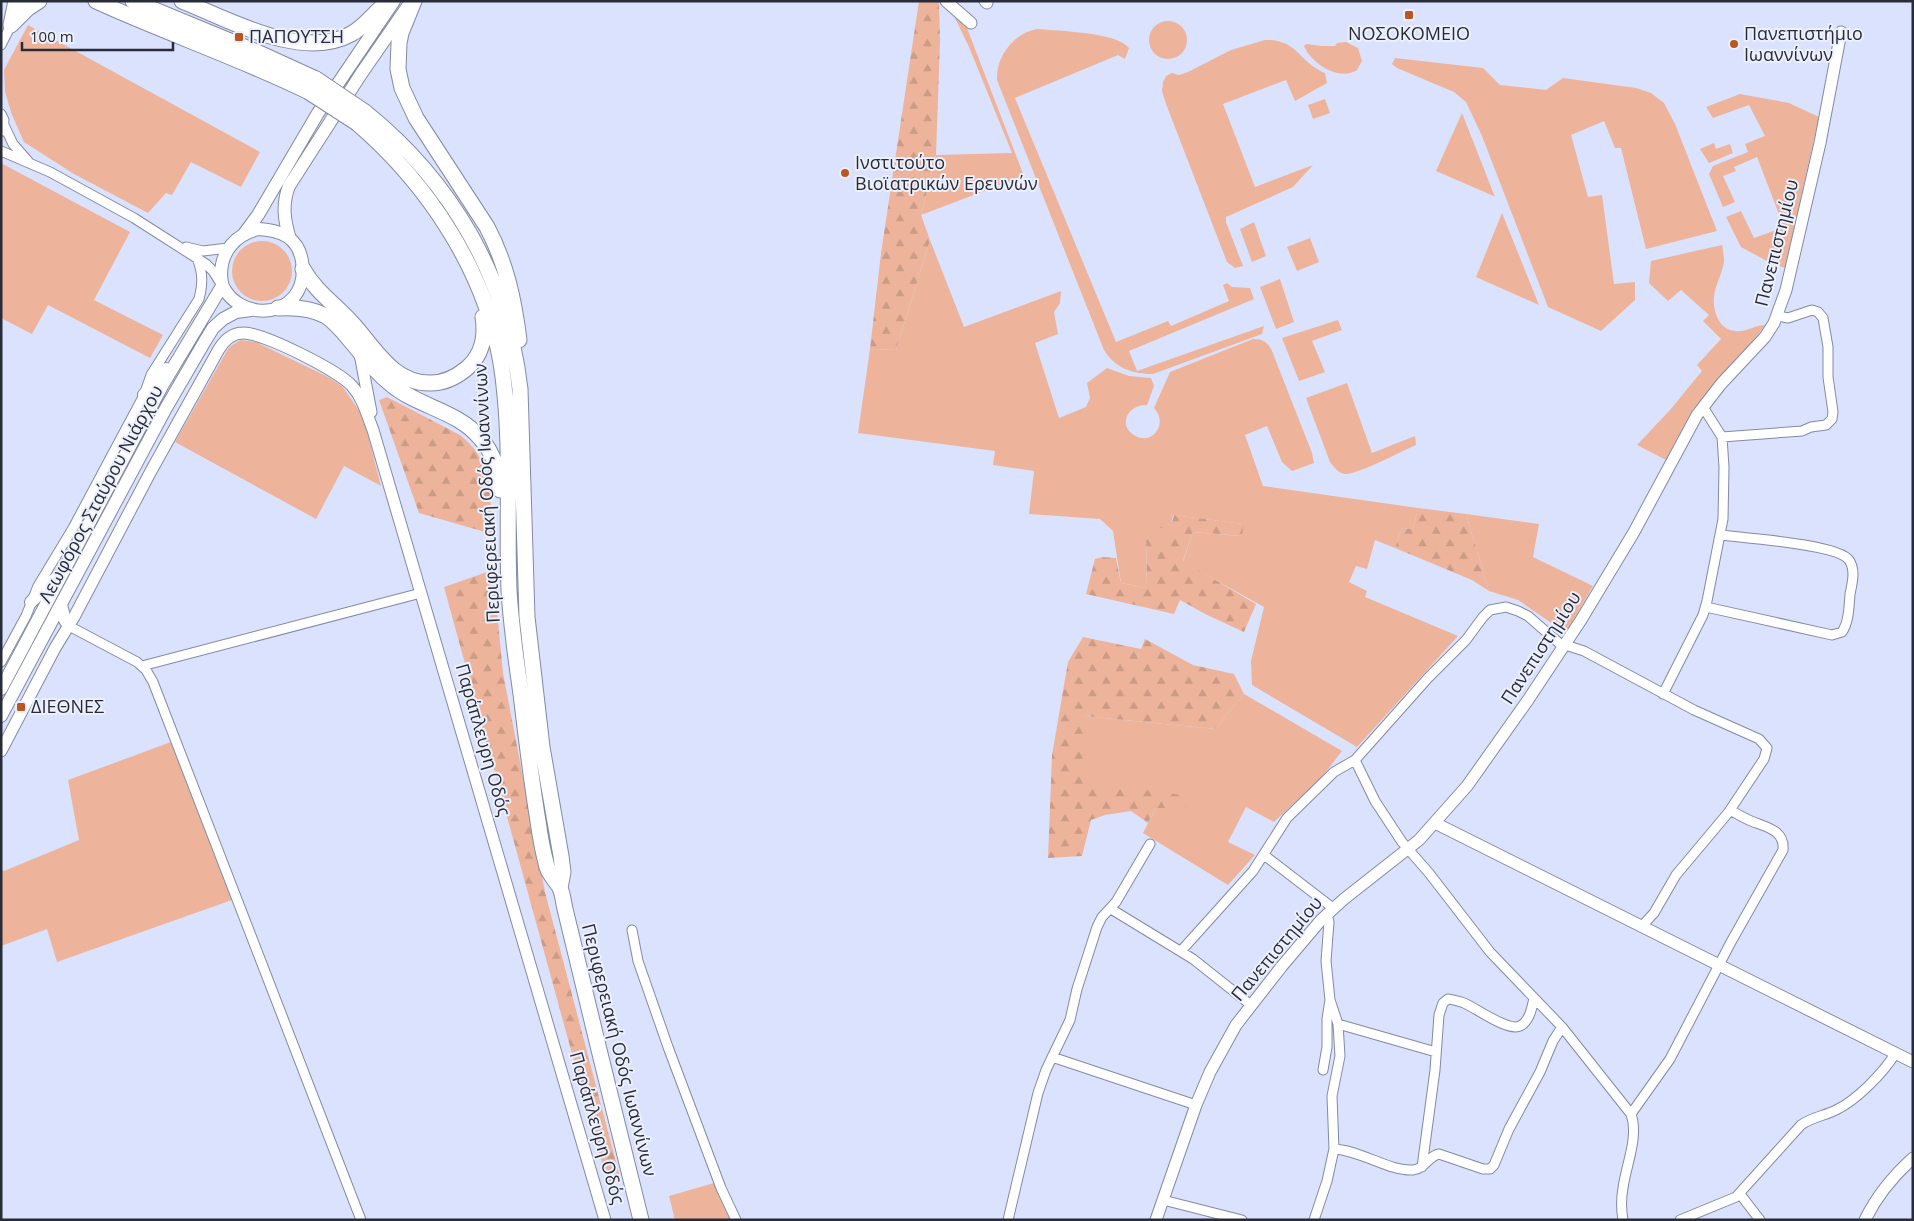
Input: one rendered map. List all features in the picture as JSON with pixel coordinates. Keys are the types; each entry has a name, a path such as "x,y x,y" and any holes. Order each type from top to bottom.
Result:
{"highway":[{"path":"11,25 16,1"},
{"path":"11,25 38,1"},
{"name":"Περιφερειακή Οδός Ιωαννίνων","path":"96,1 145,24 281,79 313,86"},
{"name":"Περιφερειακή Οδός Ιωαννίνων","path":"133,1 259,53 361,118 388,130 422,165 443,191 466,226 493,280 505,315 518,371 523,455 527,617 542,747 563,872 560,888"},
{"path":"182,1 279,39 312,44 336,40 351,34 368,22 389,1"},
{"path":"413,1 399,43 398,69 402,88 416,118 487,227 497,246 514,300 520,342 518,371"},
{"name":"Περιφερειακή Οδός Ιωαννίνων","path":"361,118 430,202 458,245 480,291 495,334 501,366 506,421 510,592 538,823 548,870 560,888 641,1220"},
{"path":"303,269 316,288 352,324 388,365 401,376 422,383 441,382 456,376 468,367 478,354 485,328 480,291"},
{"path":"278,308 307,309 323,315 334,322 384,378 406,395 465,424 481,438 496,465 502,501 509,523"}],"main road":[{"path":"394,1 318,114 258,215 244,234 228,248 222,264 222,286 233,300 251,310 278,308 294,297 300,286 303,269 297,248 290,239 284,213 285,197 289,186 337,110 413,1"},
{"path":"244,234 263,230 276,232 290,239"},
{"name":"Λεωφόρος Σταύρου Νιάρχου","path":"1,689 175,364 222,286"},
{"name":"Λεωφόρος Σταύρου Νιάρχου","path":"1,716 166,408 213,328 229,315 251,310"},
{"path":"144,395 161,374 175,364"},
{"path":"31,602 64,570"},
{"path":"61,605 65,620 69,626"}],"street":[{"path":"946,1 971,23"},
{"path":"1,45 11,25"},
{"name":"Πανεπιστημίου","path":"1156,1220 1196,1105 1224,1045 1250,1005 1288,958 1330,911 1408,849 1435,823 1484,763 1565,645 1623,552 1703,407 1721,384 1765,337 1778,316 1786,290 1823,127 1841,32"},
{"path":"1,114 3,129 28,161"},
{"path":"1,151 28,161 134,218 197,258 213,272 222,286"},
{"path":"174,243 195,250 228,248"},
{"path":"1,662 26,616 38,586 73,528 144,395 151,375 199,299 202,288 202,273 197,258"},
{"path":"1722,438 1802,432 1811,427 1823,426 1832,419 1828,377 1828,340 1823,318 1818,312 1812,310 1788,318 1778,316"},
{"name":"Παράπλευρη Οδός","path":"69,626 151,471 225,341 233,336 248,333 264,337 345,379 360,396 370,423 605,1220"},
{"path":"360,352 371,407 370,423"},
{"path":"1663,694 1706,607 1721,534 1724,449 1722,438 1703,407"},
{"path":"1706,607 1832,635 1842,632 1846,622 1853,578 1852,567 1847,558 1824,549 1721,534"},
{"path":"142,666 421,593"},
{"path":"1181,951 1236,891 1264,855 1282,824 1294,811 1334,772 1355,760 1428,678 1466,640 1482,617 1490,610 1503,607 1528,616 1556,641 1584,651 1663,694 1759,739 1765,744 1767,751 1764,759 1730,810 1676,876 1654,913 1641,927"},
{"path":"1,751 55,648 69,626 142,666 151,678 161,702 361,1220"},
{"path":"1355,760 1390,826 1486,947 1562,1027 1630,1114 1633,1123 1633,1134 1622,1196 1623,1220"},
{"path":"1630,1114 1670,1059 1731,942 1782,854 1783,841 1776,831 1730,810"},
{"path":"1435,823 1913,1062"},
{"path":"1008,1220 1033,1112 1043,1078 1070,1020 1077,989 1098,927 1102,917 1111,909 1150,844"},
{"path":"1264,855 1330,911 1326,961 1330,1000 1338,1024 1340,1063 1332,1096 1334,1149 1327,1181 1314,1220"},
{"path":"1111,909 1181,951 1250,1005"},
{"path":"632,930 638,961 668,1047 718,1181 736,1220"},
{"path":"1422,1167 1440,1008 1444,1001 1464,1003 1499,1022 1515,1027 1525,1022 1530,1014 1534,998"},
{"path":"1323,1070 1327,1048 1327,1019 1330,1000"},
{"path":"1338,1024 1436,1052"},
{"path":"1334,1149 1352,1152 1405,1170 1415,1170 1422,1167 1433,1156 1439,1154 1483,1169 1491,1168 1509,1129 1540,1072 1553,1041 1562,1027"},
{"path":"1680,1220 1726,1202 1740,1194 1801,1125 1812,1118 1834,1111 1844,1105 1881,1072 1895,1054"},
{"path":"1052,1057 1196,1105"},
{"path":"1866,1220 1881,1191 1913,1158"},
{"path":"1740,1194 1760,1220"},
{"path":"1163,1200 1242,1220"}],"green space":[{"path":"919,1 939,2 940,41 936,155 921,215 930,240 896,350 870,349 881,253"},
{"path":"954,16 967,28 1024,176 921,215 936,155 1012,153 969,47"},
{"path":"1168,21 1175,22 1181,27 1186,33 1186,47 1181,53 1175,58 1168,59 1161,58 1155,53 1150,47 1149,40 1150,33 1155,27 1161,22"},
{"path":"28,25 260,152 241,187 191,162 172,195 166,193 148,213 74,174 24,142 12,115 5,92 4,70"},
{"path":"1037,29 1100,35 1122,43 1129,48 1125,59 1118,55 1015,98 1116,342 1168,321 1171,326 1229,301 1223,285 1227,283 1232,287 1250,288 1254,299 1129,351 1137,371 1264,326 1262,334 1153,374 1138,373 1125,369 1108,356 997,80 1000,62 1008,47 1021,35"},
{"path":"1265,40 1284,43 1291,47 1309,63 1325,73 1327,83 1295,101 1286,80 1223,104 1255,187 1313,165 1293,187 1226,217 1226,222 1243,266 1235,268 1227,262 1166,104 1162,91 1163,82 1166,76 1172,73 1179,75 1188,72 1231,50"},
{"path":"1346,42 1358,48 1362,61 1357,70 1342,74 1326,69 1319,64 1304,46 1306,44 1335,46 1337,43"},
{"path":"1395,58 1483,68 1500,85 1546,90 1563,78 1636,88 1651,93 1664,103 1675,124 1717,231 1646,249 1621,148 1615,148 1604,121 1571,135 1588,197 1602,195 1614,284 1635,282 1635,300 1601,331 1548,307 1482,136 1466,102 1454,92 1397,68 1392,64"},
{"path":"1740,94 1789,103 1819,117 1785,268 1741,247 1726,217 1741,211 1754,238 1779,229 1782,222 1757,157 1734,167 1736,171 1723,176 1735,202 1723,207 1709,174 1713,166 1748,152 1745,144 1765,136 1749,105 1713,118 1706,107"},
{"path":"1325,99 1330,113 1313,119 1308,105"},
{"path":"1462,113 1495,196 1436,171"},
{"path":"1714,143 1716,149 1730,144 1733,153 1709,163 1700,149"},
{"path":"1,163 130,232 94,300 163,335 150,358 48,305 32,334 1,318"},
{"path":"1502,213 1539,305 1476,277"},
{"path":"1254,222 1266,256 1252,262 1240,229"},
{"path":"1310,238 1319,262 1297,271 1287,247"},
{"path":"930,240 964,327 1061,291 1060,303 1054,312 1058,334 1035,343 1059,418 1086,407 1090,398 1087,383 1107,368 1129,376 1151,378 1154,386 1147,405 1130,411 1126,420 1126,426 1129,431 1141,438 1147,438 1156,432 1159,426 1160,420 1154,408 1170,372 1253,339 1260,340 1267,343 1272,351 1312,453 1314,463 1292,471 1282,462 1267,426 1245,435 1263,486 1418,508 1413,529 1402,528 1395,548 1375,540 1367,569 1356,566 1349,582 1367,591 1365,597 1458,636 1357,747 1252,685 1251,661 1264,607 1183,562 1193,532 1241,536 1243,524 1173,515 1169,541 1146,536 1147,588 1121,583 1113,531 1100,519 1029,514 1034,471 993,465 995,451 858,433 870,349 896,350"},
{"path":"262,241 279,246 287,254 292,271 287,288 279,296 262,301 245,296 237,288 232,271 237,254 245,246"},
{"path":"1722,245 1724,261 1714,297 1715,310 1720,322 1729,330 1739,331 1765,325 1693,409 1666,460 1637,445 1670,410 1702,371 1697,365 1721,339 1703,321 1709,315 1681,290 1668,301 1649,283 1651,261"},
{"path":"1280,279 1294,322 1276,329 1260,287"},
{"path":"1338,320 1342,330 1312,341 1325,372 1299,381 1282,338"},
{"path":"241,340 256,342 328,377 342,386 363,416 381,486 344,466 316,519 175,442 228,349"},
{"path":"1347,383 1372,453 1415,436 1416,445 1369,467 1351,473 1345,474 1336,469 1330,462 1306,398"},
{"path":"387,397 460,435 471,445 485,468 488,480 492,534 419,513 379,400"},
{"path":"1418,508 1466,514 1489,591 1472,580 1395,548 1402,528 1413,529"},
{"path":"1466,514 1539,524 1533,557 1593,586 1566,633 1518,600 1489,591"},
{"path":"1174,515 1244,524 1242,536 1193,532 1183,561 1256,604 1244,632 1180,600 1174,614 1086,594 1095,559 1102,557 1116,558 1121,583 1147,588 1146,535 1169,540 1169,530 1157,527 1158,519 1172,522"},
{"path":"493,570 503,673 545,892 621,1181 608,1185 444,587"},
{"path":"1083,637 1141,649 1145,639 1193,665 1234,674 1244,694 1215,729 1084,716 1084,782 1189,796 1185,808 1156,808 1148,823 1131,811 1105,815 1091,820 1082,856 1048,858 1052,755 1068,662"},
{"path":"1244,694 1342,751 1322,777 1274,822 1246,807 1228,842 1255,855 1228,885 1143,833 1156,808 1185,808 1083,782 1084,716 1215,729"},
{"path":"171,742 232,900 57,962 47,929 1,946 1,870 4,871 79,840 68,780"},
{"path":"714,1183 730,1220 675,1220 669,1196"}],"place":[{"name":"ΝΟΣΟΚΟΜΕΙΟ","path":"1409,15"},
{"name":"ΠΑΠΟΥΤΣΗ","path":"239,37"},
{"name":"Πανεπιστήμιο Ιωαννίνων","path":"1734,44"},
{"name":"Ινστιτούτο Βιοϊατρικών Ερευνών","path":"845,173"},
{"name":"ΔΙΕΘΝΕΣ","path":"21,707"}]}
